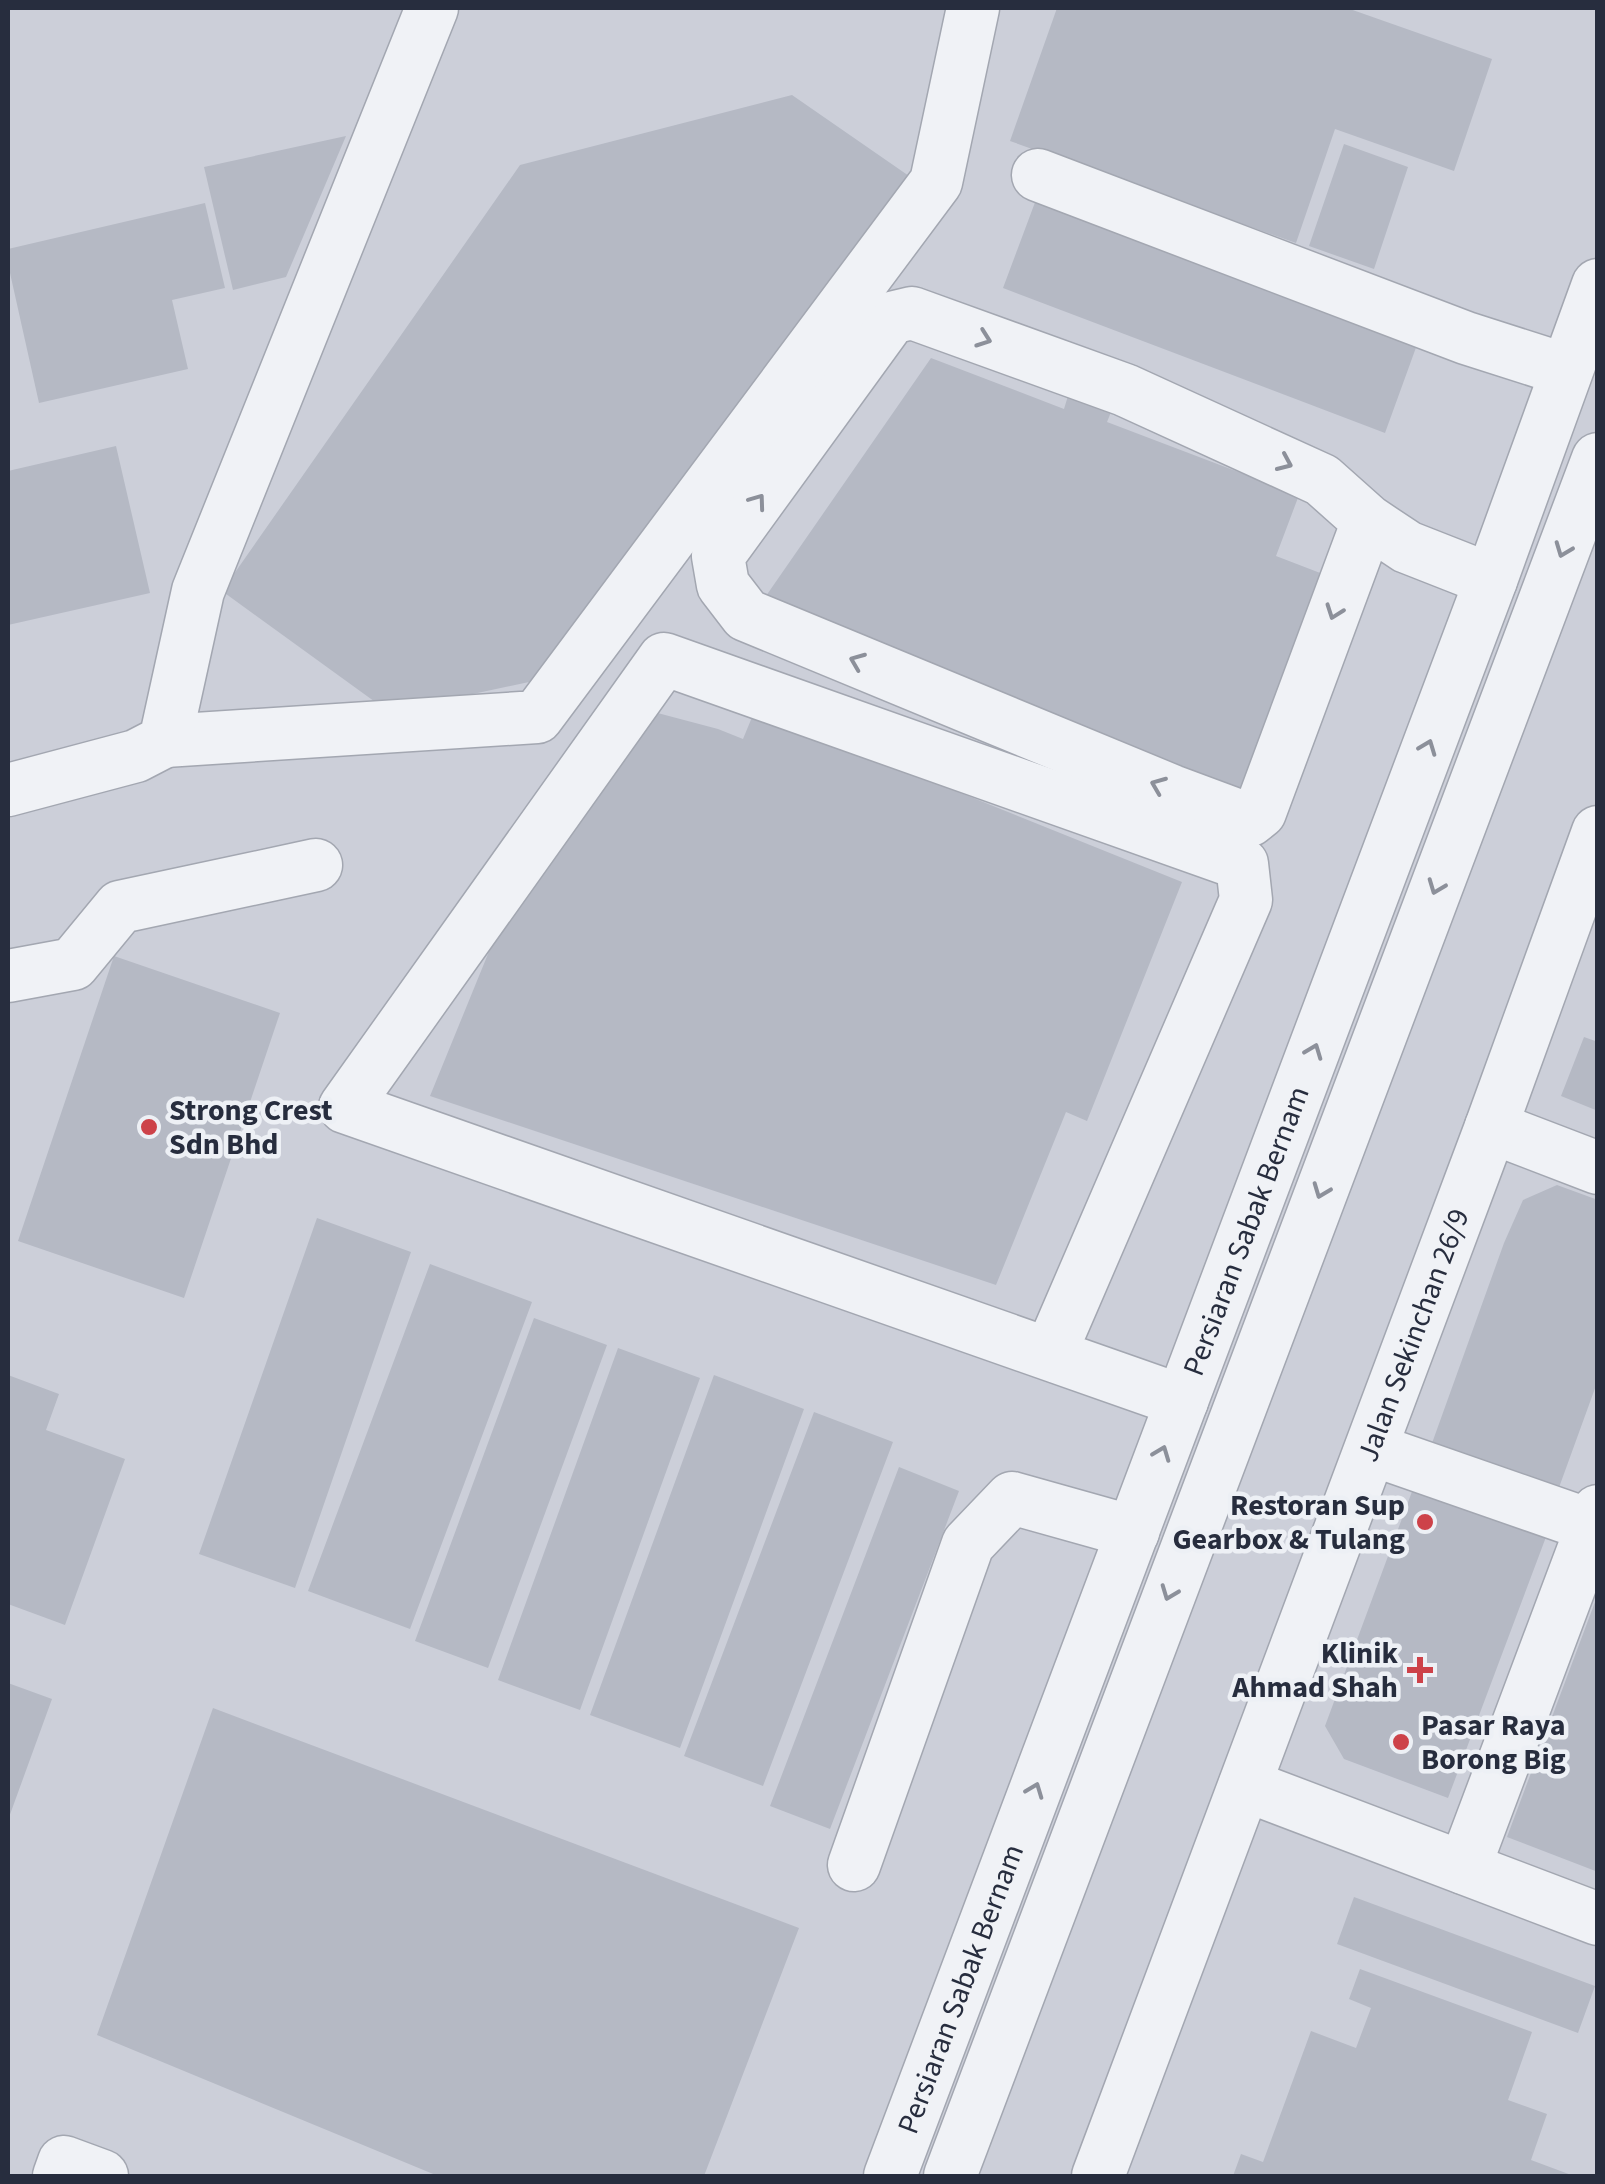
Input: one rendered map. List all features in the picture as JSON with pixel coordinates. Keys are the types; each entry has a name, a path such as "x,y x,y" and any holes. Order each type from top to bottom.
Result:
{"street":[{"path":"165,741 198,591 432,8"},
{"path":"8,790 136,756 165,741 538,717 936,182 973,8"},
{"path":"1038,175 1466,338 1566,370"},
{"name":"Persiaran Sabak Bernam","path":"890,2176 1491,580 1598,285"},
{"path":"1368,521 1260,812 1250,820 746,615 723,585 718,556 891,318 912,313 1125,390 1322,480 1368,521 1407,547 1491,580"},
{"name":"Persiaran Sabak Bernam","path":"950,2176 1598,459"},
{"path":"1050,1354 1246,900 1242,864 664,659 345,1107 1050,1354 1182,1400"},
{"name":"Jalan Sekinchan 26/9","path":"1098,2176 1597,836"},
{"path":"8,976 73,964 120,907 316,864"},
{"path":"1491,1127 1598,1168"},
{"path":"1371,1449 1595,1518 1464,1868"},
{"path":"854,1865 968,1544 1012,1498 1132,1532"},
{"path":"1246,1784 1598,1918"},
{"path":"59,2176 64,2162 102,2176"}],"shaded area":[{"path":"8,8 1597,8 1597,2176 8,2176"}],"building":[{"path":"1057,8 1347,8 1492,59 1454,171 1335,129 1296,243 1010,141"},
{"path":"792,95 922,185 793,362 529,682 389,712 222,591 520,165"},
{"path":"346,136 286,277 233,290 204,167"},
{"path":"1344,144 1408,167 1374,269 1309,246"},
{"path":"1037,197 1418,342 1385,433 1003,288"},
{"path":"205,203 225,288 172,300 188,369 39,403 8,249"},
{"path":"931,358 1064,409 1068,396 1111,412 1107,422 1299,495 1276,556 1328,576 1247,791 759,606"},
{"path":"116,446 150,593 8,625 8,471"},
{"path":"755,710 1182,882 1087,1121 1066,1112 996,1285 430,1096 499,927 650,711 743,739"},
{"name":"Strong Crest Sdn Bhd","path":"114,956 280,1013 184,1298 18,1241"},
{"path":"1584,1037 1598,1042 1598,1111 1561,1096"},
{"path":"1557,1185 1598,1200 1598,1380 1557,1493 1431,1446 1523,1200"},
{"path":"317,1218 411,1252 295,1588 199,1554"},
{"path":"430,1264 532,1302 410,1629 308,1591"},
{"path":"534,1318 607,1345 488,1668 415,1641"},
{"path":"618,1348 700,1378 580,1710 498,1680"},
{"path":"8,1375 59,1394 46,1430 125,1459 65,1625 8,1604"},
{"path":"714,1375 804,1409 680,1748 590,1715"},
{"path":"814,1412 893,1442 763,1786 684,1756"},
{"path":"899,1467 959,1491 830,1829 770,1806"},
{"path":"1420,1470 1552,1521 1448,1798 1344,1759 1325,1726"},
{"path":"1598,1594 1598,1872 1507,1837"},
{"path":"8,1683 52,1699 8,1820"},
{"path":"213,1708 799,1928 704,2176 438,2176 97,2035"},
{"path":"1354,1897 1595,1986 1578,2033 1337,1944"},
{"path":"1360,1969 1532,2032 1508,2100 1547,2114 1531,2160 1574,2176 1233,2176 1241,2154 1263,2162 1311,2031 1356,2048 1371,2008 1349,1999"}],"place":[{"name":"Strong Crest Sdn Bhd","path":"149,1127"},
{"name":"Restoran Sup Gearbox & Tulang","path":"1425,1522"},
{"name":"Klinik Ahmad Shah","path":"1420,1670"},
{"name":"Pasar Raya Borong Big","path":"1401,1742"}]}
